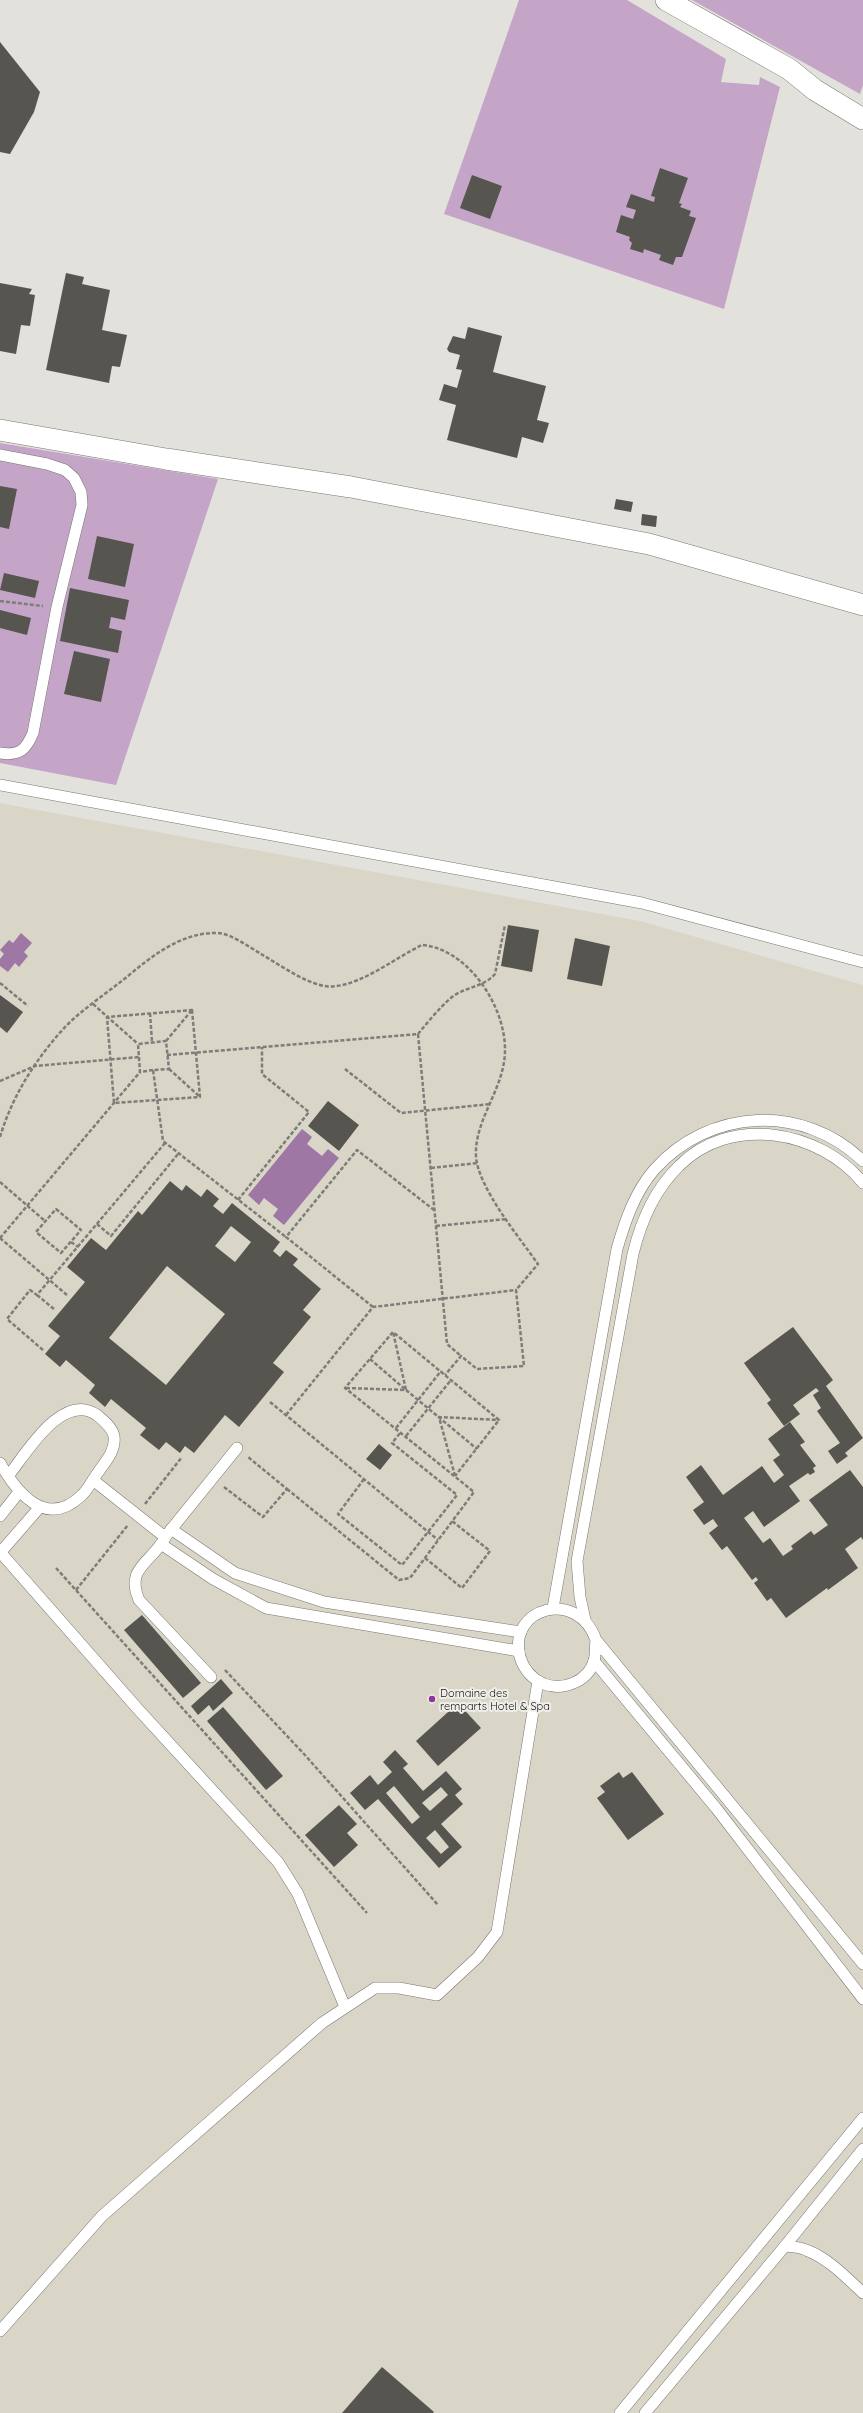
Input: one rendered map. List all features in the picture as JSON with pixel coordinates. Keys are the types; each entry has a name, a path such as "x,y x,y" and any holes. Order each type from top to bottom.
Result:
{"street":[{"path":"666,0 789,69 815,90 863,119"},
{"path":"0,430 166,459 351,487 649,544 863,605"}],"lane":[{"path":"0,455 47,464 65,470 74,478 81,492 82,504 57,608 33,733 28,744 22,750 12,755 0,753"},
{"path":"0,785 642,903 863,962"},
{"path":"553,1608 611,1292 613,1270 623,1228 642,1187 668,1156 696,1136 737,1122 780,1120 819,1131 844,1145 863,1161"},
{"path":"585,1620 580,1597 577,1561 633,1254 648,1210 660,1189 679,1165 705,1147 733,1137 748,1135 783,1136 818,1147 835,1155 852,1170 863,1183"},
{"path":"611,1292 625,1296"},
{"path":"0,1463 19,1492 39,1508 61,1508 81,1496 93,1480 111,1454 114,1436 106,1422 91,1411 76,1409 61,1415 43,1431 9,1475"},
{"path":"211,1677 139,1600 134,1587 135,1575 237,1448"},
{"path":"93,1480 166,1537 213,1579 266,1608 519,1651"},
{"path":"0,1516 19,1492"},
{"path":"39,1508 0,1553 137,1708 278,1862 298,1894 345,2008"},
{"path":"166,1537 235,1573 324,1602 521,1632"},
{"path":"596,1640 594,1661 585,1675 571,1684 549,1685 538,1681 528,1674 522,1663 519,1651 521,1632 534,1616 553,1608 565,1609 576,1613 585,1620 592,1629 596,1640 863,1964"},
{"path":"594,1661 716,1808 863,1999"},
{"path":"0,2331 102,2216 322,2023 375,1988 399,1988 437,1995 478,1957 497,1932 538,1681"},
{"path":"716,1808 727,1799"},
{"path":"620,2413 863,2118"},
{"path":"645,2413 785,2246 863,2149"},
{"path":"785,2246 805,2249 818,2255 848,2278 863,2293"}],"path":[{"path":"0,601 57,608"},
{"path":"167,1055 418,1034 452,997 467,988 484,983 495,974 505,925"},
{"path":"0,1137 6,1118 35,1066 67,1025 168,946 187,936 206,933 220,933 236,940 305,979 321,985 334,987 349,984 422,945 434,946 449,952 484,983 499,1020 504,1045 505,1061 491,1104 483,1121 478,1140 478,1163 485,1186 538,1264 516,1290 372,1307 286,1415"},
{"path":"0,983 28,1006"},
{"path":"93,1004 138,1044 140,1072"},
{"path":"107,1017 192,1010"},
{"path":"192,1010 166,1041 167,1055 169,1069 200,1097"},
{"path":"192,1010 200,1097"},
{"path":"150,1014 152,1042"},
{"path":"107,1017 114,1103"},
{"path":"418,1034 447,1344 477,1369 524,1366 516,1290"},
{"path":"138,1044 166,1041"},
{"path":"238,1200 309,1112 262,1074 262,1047"},
{"path":"0,1081 35,1066 139,1057"},
{"path":"67,1295 0,1238 140,1072 169,1069"},
{"path":"345,1069 401,1113 491,1104"},
{"path":"154,1070 163,1141 286,1237 372,1307"},
{"path":"114,1103 200,1097"},
{"path":"37,1295 165,1143"},
{"path":"286,1237 357,1150 435,1211"},
{"path":"97,1224 111,1236 178,1154"},
{"path":"430,1168 478,1163"},
{"path":"0,1182 45,1221"},
{"path":"56,1209 81,1230 61,1253 36,1232 45,1221 56,1209"},
{"path":"436,1226 507,1219"},
{"path":"71,1242 78,1247"},
{"path":"43,1350 7,1319 30,1290 54,1309"},
{"path":"345,1388 393,1332"},
{"path":"393,1332 499,1420"},
{"path":"393,1332 406,1390"},
{"path":"445,1375 461,1356"},
{"path":"370,1359 428,1409 477,1448"},
{"path":"396,1428 441,1371"},
{"path":"406,1436 451,1380"},
{"path":"345,1388 406,1390"},
{"path":"237,1448 399,1580 410,1578 474,1492 345,1388"},
{"path":"270,1402 438,1540"},
{"path":"438,1417 499,1420"},
{"path":"438,1417 455,1476"},
{"path":"455,1476 499,1420"},
{"path":"364,1479 338,1514 402,1565 457,1495 392,1443 401,1432"},
{"path":"213,1478 263,1517 287,1489"},
{"path":"425,1558 462,1588 490,1551 452,1521"},
{"path":"56,1568 367,1913"},
{"path":"211,1677 222,1667 304,1754 438,1905"}],"shaded area":[{"path":"519,0 627,0 726,59 721,82 759,85 760,77 780,87 724,309 444,214"},
{"path":"692,0 863,0 863,85 860,94"},
{"path":"0,443 218,479 116,785 0,763"},
{"name":"Domaine des remparts Hotel & Spa","path":"0,803 640,921 863,985 863,2413 0,2413"},
{"path":"21,933 32,943 24,952 28,956 19,967 15,963 8,972 0,966 0,959 4,954 0,950 9,940 13,943"},
{"path":"302,1129 312,1137 307,1144 322,1156 328,1149 339,1158 284,1225 273,1216 278,1209 264,1198 259,1205 248,1195"}],"building":[{"path":"0,42 40,92 34,112 10,154 0,152"},
{"path":"660,168 688,178 679,203 682,204 680,207 691,211 689,216 696,218 682,257 676,257 673,265 659,260 661,255 644,249 643,253 630,249 632,243 629,240 630,237 616,232 621,215 633,219 636,210 626,207 631,194 654,202 655,197 651,196"},
{"path":"472,175 502,186 490,219 460,208"},
{"path":"66,273 84,277 82,284 110,290 102,330 127,335 120,367 112,366 109,383 46,370"},
{"path":"0,283 32,289 29,294 35,295 30,326 21,325 16,354 0,351"},
{"path":"468,327 502,336 493,372 546,386 537,420 549,423 543,443 522,437 517,458 447,440 456,405 439,400 444,384 457,388 462,370 456,369 460,355 449,352 447,349 453,336 465,339"},
{"path":"0,486 17,489 9,529 0,527"},
{"path":"616,499 633,502 631,512 614,509"},
{"path":"642,514 657,516 656,527 641,525"},
{"path":"97,536 134,544 125,587 88,579"},
{"path":"4,573 39,581 35,598 0,590"},
{"path":"70,588 129,600 125,620 111,617 109,628 122,631 118,653 60,641"},
{"path":"0,610 31,618 27,635 0,628"},
{"path":"74,651 110,659 101,702 64,694"},
{"path":"508,925 539,930 532,972 501,966"},
{"path":"575,938 610,946 602,986 567,979"},
{"path":"0,995 23,1012 7,1033 0,1027"},
{"path":"328,1101 359,1125 339,1151 308,1126"},
{"path":"170,1181 182,1191 186,1185 201,1197 207,1189 219,1199 213,1206 223,1214 232,1203 280,1242 273,1251 280,1257 286,1250 298,1259 293,1265 321,1289 303,1310 311,1317 273,1363 284,1372 239,1427 225,1415 194,1453 185,1446 180,1453 166,1442 159,1450 140,1435 146,1428 111,1399 105,1407 89,1393 95,1385 66,1360 60,1367 45,1354 60,1336 48,1326 85,1282 67,1267 91,1238 106,1250 138,1211 142,1215","holes":["231,1226 251,1242 235,1262 215,1246","167,1266 225,1314 166,1385 109,1338"]},
{"path":"793,1327 833,1380 826,1386 863,1438 845,1453 848,1456 837,1464 828,1451 840,1443 817,1411 821,1408 813,1395 819,1391 816,1388 793,1405 800,1414 784,1426 767,1403 771,1400 744,1363"},
{"path":"790,1422 805,1442 800,1445 816,1466 813,1468 815,1472 810,1475 808,1473 789,1486 800,1501 764,1527 753,1511 744,1518 763,1543 770,1538 783,1556 793,1549 791,1546 811,1531 814,1535 828,1525 809,1500 850,1470 863,1487 863,1540 861,1537 845,1549 858,1568 828,1590 827,1588 786,1618 771,1598 767,1601 754,1583 758,1580 756,1577 752,1580 727,1546 722,1550 709,1533 718,1526 713,1519 704,1525 693,1510 704,1502 686,1477 701,1465 723,1495 762,1466 774,1483 784,1475 773,1460 780,1455 768,1439"},
{"path":"379,1444 392,1455 380,1470 366,1459"},
{"path":"142,1615 201,1683 183,1698 124,1630"},
{"path":"221,1679 233,1693 213,1711 209,1705 198,1715 191,1706"},
{"path":"458,1703 481,1728 438,1766 416,1741"},
{"path":"223,1707 283,1776 266,1790 207,1721"},
{"path":"395,1750 408,1764 403,1768 423,1791 446,1771 462,1789 455,1795 463,1804 441,1824 462,1847 439,1868 378,1799 365,1810 350,1793 370,1775 378,1785 392,1772 383,1762","holes":["394,1786 420,1817 412,1824 386,1793","441,1787 448,1795 430,1811 422,1803","435,1830 449,1847 441,1854 426,1838"]},
{"path":"619,1772 623,1778 632,1772 664,1814 628,1840 597,1798 605,1792 600,1786"},
{"path":"339,1805 357,1824 347,1833 358,1845 334,1867 305,1835"},
{"path":"382,2367 434,2412 342,2413"}],"place":[{"name":"Domaine des remparts Hotel & Spa","path":"432,1699"}]}
